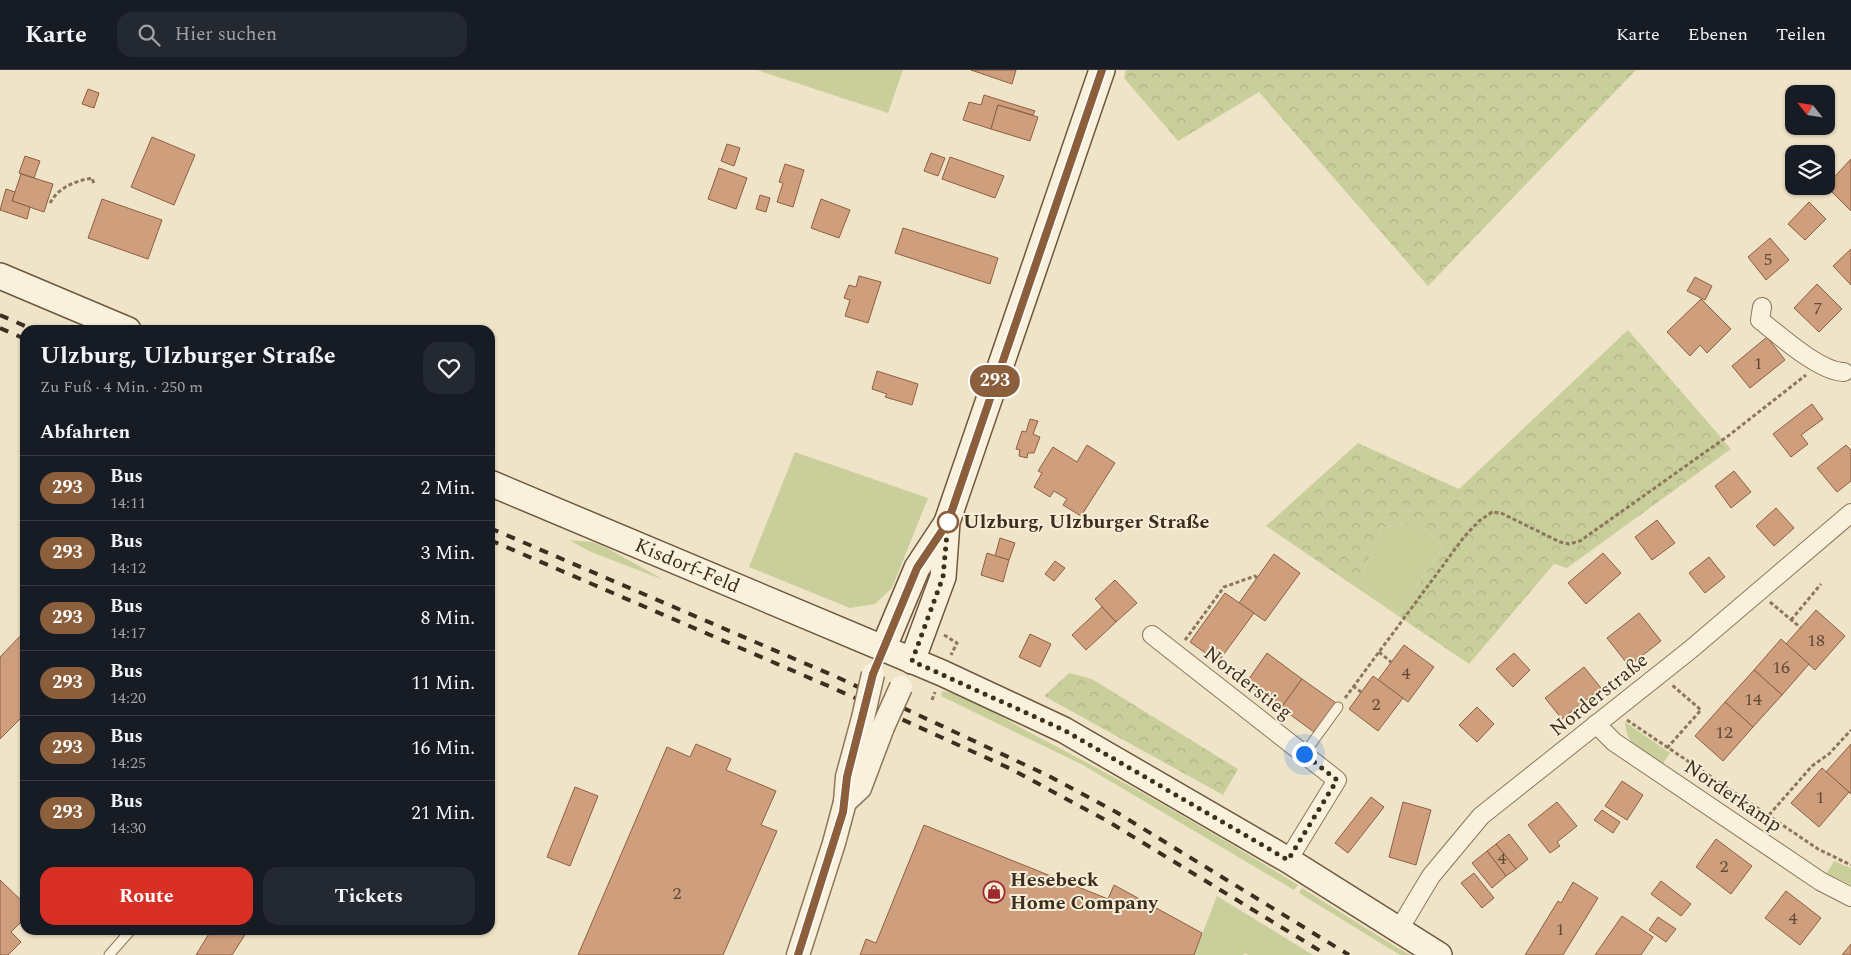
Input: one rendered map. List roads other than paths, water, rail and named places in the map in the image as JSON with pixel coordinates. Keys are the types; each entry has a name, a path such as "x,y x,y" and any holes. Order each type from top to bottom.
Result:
{"main road":[{"path":"912,661 943,577 948,522 1102,70"},
{"path":"0,276 116,325"},
{"name":"Kisdorf-Feld","path":"495,485 912,661 1064,730 1288,860 1398,931 1439,955"},
{"path":"883,650 917,568 948,522"}],"street":[{"path":"1762,307 1760,320 1821,364 1835,372 1849,373"},
{"name":"Norderstraße","path":"1398,931 1432,876 1481,816 1659,674 1851,513"},
{"name":"Norderstieg","path":"1152,636 1337,780 1288,860"},
{"path":"798,955 845,802 847,777 873,674 883,650"},
{"path":"845,802 860,788 883,727 912,661"},
{"name":"Norderkamp","path":"1596,724 1614,742 1820,881 1851,897"}],"lane":[{"path":"1304,754 1338,707"},
{"path":"109,955 121,935"}],"railway":[{"path":"0,315 23,325"},
{"path":"0,328 20,337"},
{"path":"495,530 839,678 1049,776 1116,812 1349,955"},
{"path":"495,542 833,688 1011,769 1109,822 1327,955"}],"place":[{"name":"Ulzburg, Ulzburger Straße","path":"948,522"},
{"name":"Hesebeck Home Company","path":"994,892"}]}
